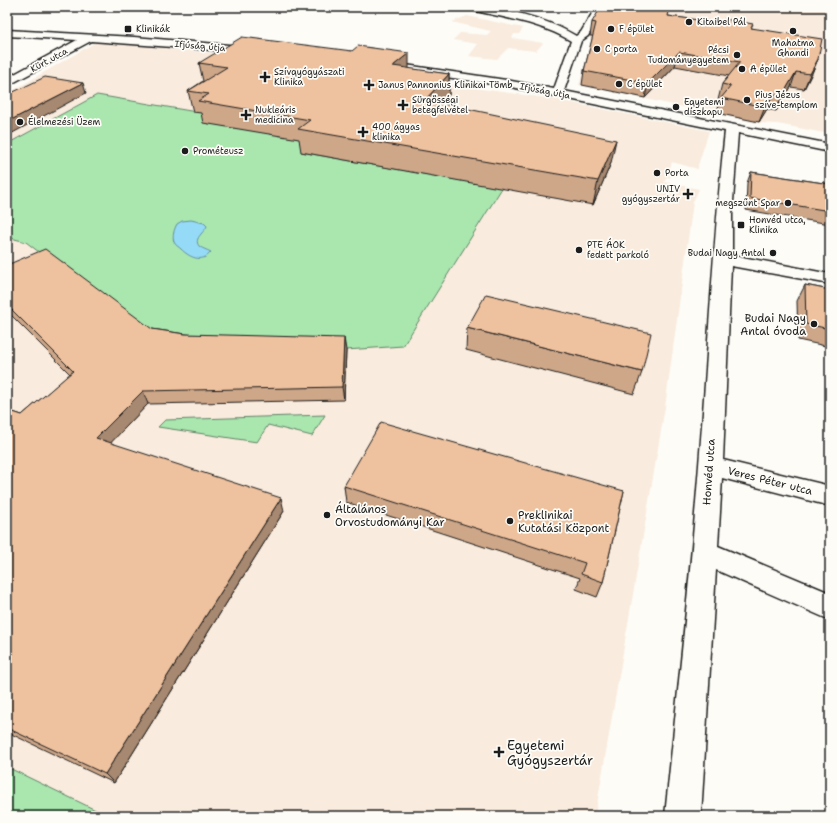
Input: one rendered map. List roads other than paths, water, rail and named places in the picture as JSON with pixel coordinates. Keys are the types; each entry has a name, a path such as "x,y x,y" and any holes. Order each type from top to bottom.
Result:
{"street":[{"path":"471,7 538,22 556,28 576,40"},
{"path":"558,93 576,40 585,34 600,7"},
{"name":"Ifjúság útja","path":"7,33 90,37 262,51"},
{"path":"566,34 585,34"},
{"name":"Kürt utca","path":"7,83 90,37"},
{"name":"Ifjúság útja","path":"366,63 506,83 830,148"},
{"name":"Honvéd utca","path":"683,816 711,466 723,259 724,215 732,128"},
{"path":"723,259 830,279"},
{"name":"Veres Péter utca","path":"711,466 830,496"},
{"path":"704,552 830,607"}],"water":[{"path":"191,220 204,223 207,226 197,240 199,246 211,252 204,258 192,257 184,252 174,242 173,238 177,224 182,221"}],"place":[{"name":"Kitaibel Pál","path":"689,22"},
{"name":"Klinikák","path":"128,29"},
{"name":"F épület","path":"611,29"},
{"name":"Mahatma Ghandi","path":"793,31"},
{"name":"C porta","path":"597,49"},
{"name":"Pécsi Tudományegyetem","path":"737,55"},
{"name":"A épület","path":"742,69"},
{"name":"Szívgyógyászati Klinika","path":"265,77"},
{"name":"C épület","path":"619,84"},
{"name":"Janus Pannonius Klinikai Tömb","path":"369,85"},
{"name":"Pius Jézus szíve-templom","path":"747,100"},
{"name":"Sürgősségi betegfelvétel","path":"403,105"},
{"name":"Egyetemi díszkapu","path":"676,107"},
{"name":"Nukleáris medicina","path":"246,115"},
{"name":"Élelmezési Üzem","path":"20,122"},
{"name":"400 ágyas klinika","path":"363,132"},
{"name":"Prométeusz","path":"185,151"},
{"name":"Porta","path":"657,173"},
{"name":"UNIV gyógyszertár","path":"688,194"},
{"name":"megszűnt Spar","path":"788,203"},
{"name":"Honvéd utca, Klinika","path":"741,225"},
{"name":"PTE ÁOK fedett parkoló","path":"579,250"},
{"name":"Budai Nagy Antal","path":"773,253"},
{"name":"Budai Nagy Antal óvoda","path":"814,324"},
{"name":"Általános Orvostudományi Kar","path":"327,515"},
{"name":"Preklinikai Kutatási Központ","path":"510,521"},
{"name":"Egyetemi Gyógyszertár","path":"499,752"}]}
